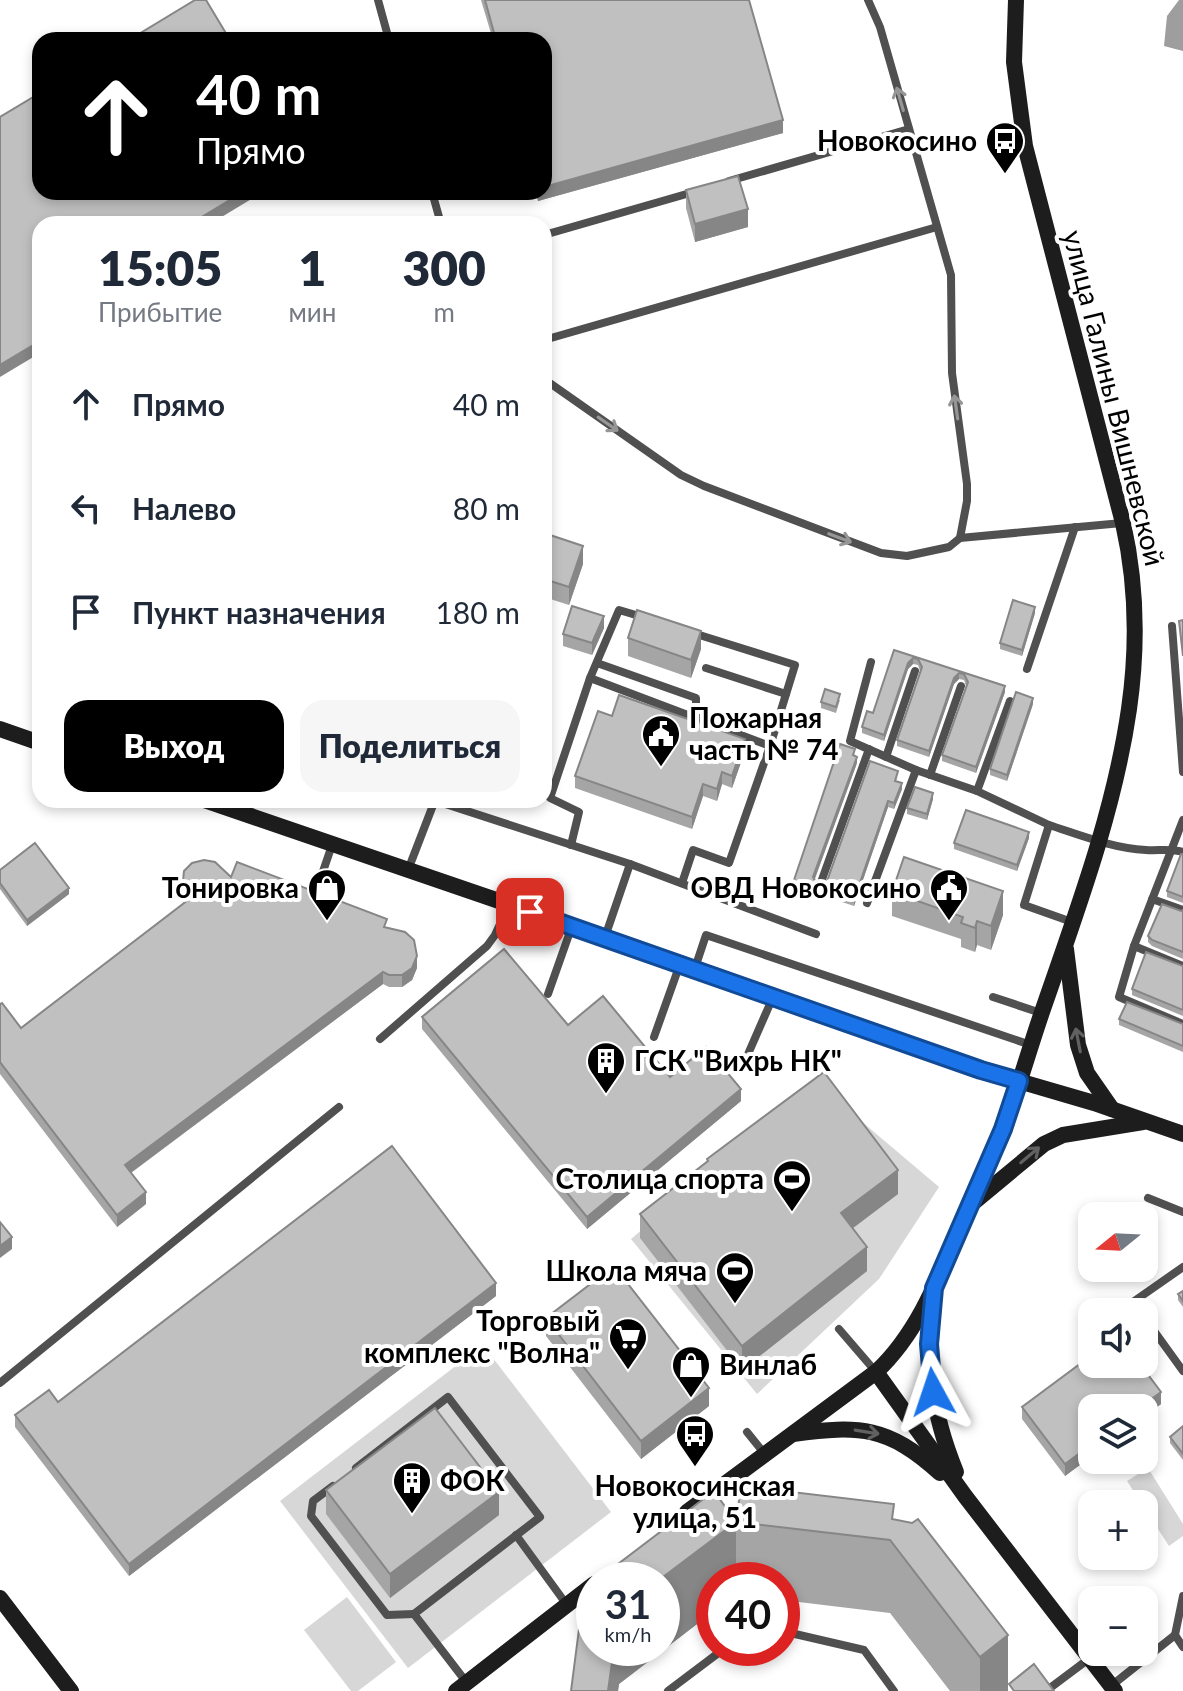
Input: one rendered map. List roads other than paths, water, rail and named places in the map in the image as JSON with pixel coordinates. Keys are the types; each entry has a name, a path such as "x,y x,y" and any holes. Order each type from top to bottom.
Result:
{"street":[{"name":"улица Галины Вишневской","path":"669,1526 876,1372 900,1348 934,1288 1003,1129 1066,943 1122,755 1135,657 1136,615 1123,523 1025,146 1014,62 1016,0"},
{"path":"0,729 32,740"},
{"path":"246,808 332,845 605,937 981,1070 1183,1134"},
{"path":"1066,943 1078,1045 1087,1073 1112,1109"},
{"path":"970,1205 1053,1139 1083,1131 1148,1122"},
{"path":"934,1288 929,1344 935,1408 942,1437 965,1496"},
{"path":"876,1372 965,1496 1078,1642"},
{"path":"789,1435 849,1430 870,1431 897,1440 921,1456 965,1496"},
{"path":"0,1598 71,1691"},
{"path":"459,1689 576,1598"},
{"path":"1096,1666 1113,1688"}],"lane":[{"path":"378,0 387,32"},
{"path":"868,0 880,27 951,275 952,373 967,484 960,538"},
{"path":"726,182 909,129"},
{"path":"552,233 711,186"},
{"path":"552,338 937,227"},
{"path":"552,385 681,475 881,553 927,554 949,547 960,538 1123,523"},
{"path":"1027,669 1075,527"},
{"path":"552,792 590,678 619,610 663,624"},
{"path":"1172,626 1183,772"},
{"path":"678,628 795,665 729,863 693,850 682,883"},
{"path":"871,662 850,741 916,770 977,791 1049,825 1098,841 1146,850 1171,848 1183,852"},
{"path":"597,663 696,698 696,718"},
{"path":"706,668 786,694"},
{"path":"886,757 915,671"},
{"path":"590,678 770,746"},
{"path":"930,775 961,686"},
{"path":"977,791 1010,701"},
{"path":"820,885 869,749"},
{"path":"867,903 916,770"},
{"path":"552,799 579,812 571,845"},
{"path":"408,871 432,808"},
{"path":"459,808 630,864 816,934"},
{"path":"1183,820 1134,946 1119,997 1183,1024"},
{"path":"1049,825 1024,905 1072,922"},
{"path":"317,889 332,845"},
{"path":"605,937 630,864"},
{"path":"1152,899 1183,910"},
{"path":"380,1039 487,946 509,905"},
{"path":"548,994 572,926"},
{"path":"654,1037 706,935 1031,1045"},
{"path":"1134,946 1183,966"},
{"path":"745,1061 773,997"},
{"path":"993,997 1042,1013"},
{"path":"0,1383 339,1107"},
{"path":"1148,1198 1183,1212"},
{"path":"1139,1298 1183,1267"},
{"path":"839,1329 876,1372"},
{"path":"1158,1336 1183,1371"},
{"path":"338,1482 313,1501 311,1516 387,1615 414,1614 540,1517 448,1397 350,1472"},
{"path":"747,1432 764,1453"},
{"path":"516,1535 567,1605"},
{"path":"1113,1688 1175,1635 1183,1596"},
{"path":"414,1614 459,1689"},
{"path":"800,1635 864,1650 894,1691"},
{"path":"1175,1635 1183,1647"},
{"path":"668,1691 701,1666"},
{"path":"1046,1691 1079,1666"}],"place":[{"name":"Новокосино","path":"1005,175"},
{"name":"Пожарная часть № 74","path":"661,768"},
{"name":"Тонировка","path":"327,922"},
{"name":"ОВД Новокосино","path":"949,922"},
{"name":"ГСК \"Вихрь НК\"","path":"606,1095"},
{"name":"Столица спорта","path":"792,1213"},
{"name":"Школа мяча","path":"735,1305"},
{"name":"Торговый комплекс \"Волна\"","path":"628,1371"},
{"name":"Винлаб","path":"691,1399"},
{"name":"Новокосинская улица, 51","path":"695,1468"},
{"name":"ФОК","path":"412,1515"}]}
